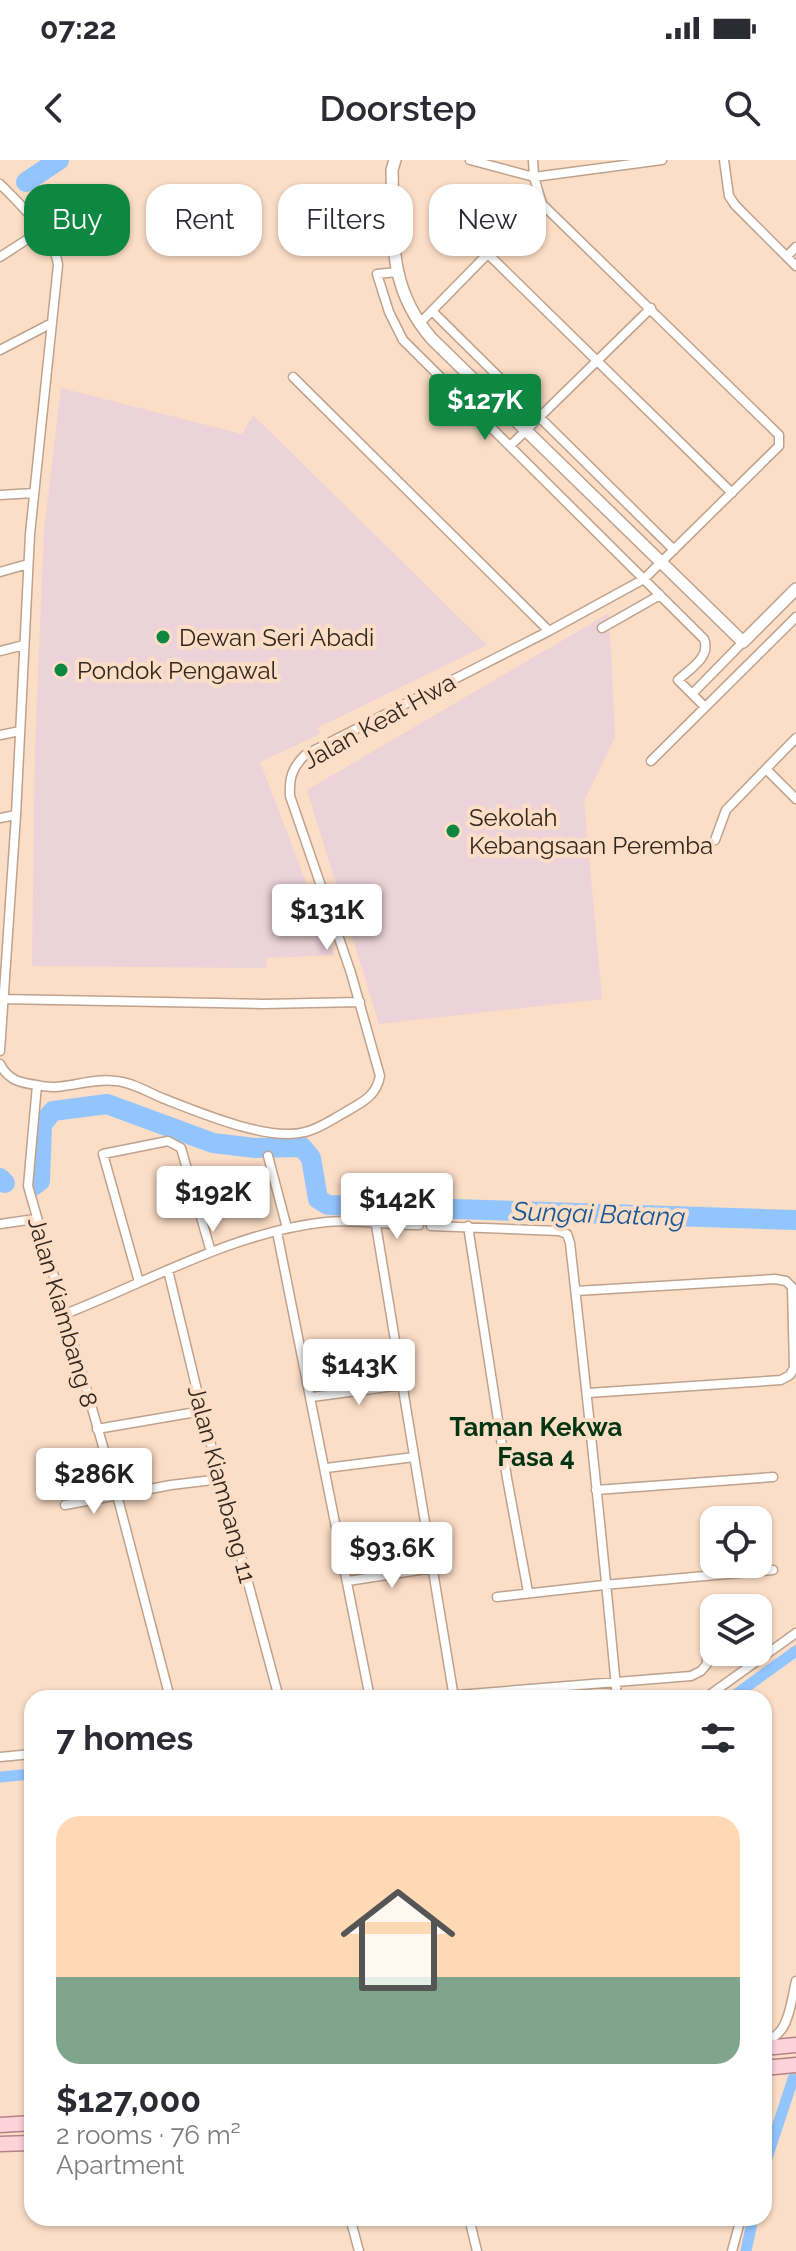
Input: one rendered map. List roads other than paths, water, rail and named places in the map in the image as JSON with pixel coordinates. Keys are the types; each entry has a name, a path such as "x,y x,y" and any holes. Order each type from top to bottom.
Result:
{"main road":[{"path":"772,2045 796,2045"},
{"path":"772,2068 796,2065"},
{"path":"0,2124 24,2123"},
{"path":"0,2144 24,2143"}],"street":[{"path":"395,160 392,170 397,272 408,307 419,324 743,642"},
{"path":"470,160 534,177 662,160"},
{"path":"511,160 511,171"},
{"path":"533,160 534,177"},
{"path":"724,160 729,196 735,205 796,266"},
{"name":"Jalan Keat Hwa","path":"37,1085 51,1088 119,1081 224,1122 285,1134 303,1133 371,1097 378,1088 380,1076 360,1002 290,796 292,772 305,755 644,579 779,446 779,435 542,204 534,177"},
{"path":"0,184 24,212"},
{"path":"0,257 24,241"},
{"path":"787,256 796,247"},
{"path":"0,1051 5,897 16,815 28,564 57,256"},
{"path":"419,324 486,256"},
{"path":"490,256 732,493"},
{"path":"397,272 377,274 403,340 704,639 707,647 705,655 678,680 705,707"},
{"path":"511,445 651,308"},
{"path":"432,311 674,550"},
{"path":"0,350 52,323"},
{"path":"293,377 549,631"},
{"path":"0,495 34,493"},
{"path":"0,572 28,564"},
{"path":"692,694 796,589"},
{"path":"602,628 660,595"},
{"path":"651,761 796,617"},
{"path":"0,651 24,645"},
{"path":"0,735 20,731"},
{"path":"715,840 726,810 796,738"},
{"path":"766,769 796,799"},
{"path":"0,818 16,815"},
{"path":"2,999 170,1003 360,1002"},
{"path":"0,1064 11,1078 37,1085"},
{"name":"Jalan Kiambang 8","path":"37,1085 28,1186 35,1219 117,1495 168,1690"},
{"path":"139,1282 103,1154 168,1141 181,1148 211,1252"},
{"path":"268,1156 368,1690"},
{"path":"4,1224 35,1219"},
{"path":"65,1314 211,1252 282,1230 330,1221 419,1225"},
{"path":"376,1225 453,1690"},
{"path":"431,1226 559,1231 567,1234 588,1393 616,1690"},
{"path":"468,1226 528,1592"},
{"name":"Jalan Kiambang 11","path":"168,1270 202,1411 277,1690"},
{"path":"576,1291 775,1279 786,1281 792,1287 794,1368 790,1375 781,1380 588,1393"},
{"path":"312,1397 402,1385"},
{"path":"97,1429 202,1411"},
{"path":"326,1468 414,1457"},
{"path":"596,1490 773,1477"},
{"path":"65,1505 221,1479"},
{"path":"348,1581 432,1568"},
{"path":"497,1597 773,1570"},
{"path":"716,1690 796,1633"},
{"path":"493,1690 691,1676 704,1666"},
{"path":"0,1757 24,1755"},
{"path":"772,2040 782,2031 796,1981"},
{"path":"352,2226 359,2251"},
{"path":"471,2226 477,2251"},
{"path":"732,2251 739,2226"}],"waterway":[{"path":"26,182 59,160"},
{"name":"Sungai Batang","path":"33,1186 40,1181 42,1124 53,1111 107,1104 213,1143 255,1148 302,1147 311,1158 318,1199 328,1205 796,1220"},
{"name":"Sungai Batang","path":"0,1178 5,1183"},
{"path":"742,1690 796,1651"},
{"path":"0,1777 24,1775"},
{"path":"772,2143 793,2079"},
{"path":"746,2251 751,2226"}],"place":[{"name":"Dewan Seri Abadi","path":"163,637"},
{"name":"Pondok Pengawal","path":"61,670"},
{"name":"Sekolah Kebangsaan Peremba","path":"453,831"}],"district":[{"name":"Taman Kekwa Fasa 4","path":"536,1442"}]}
